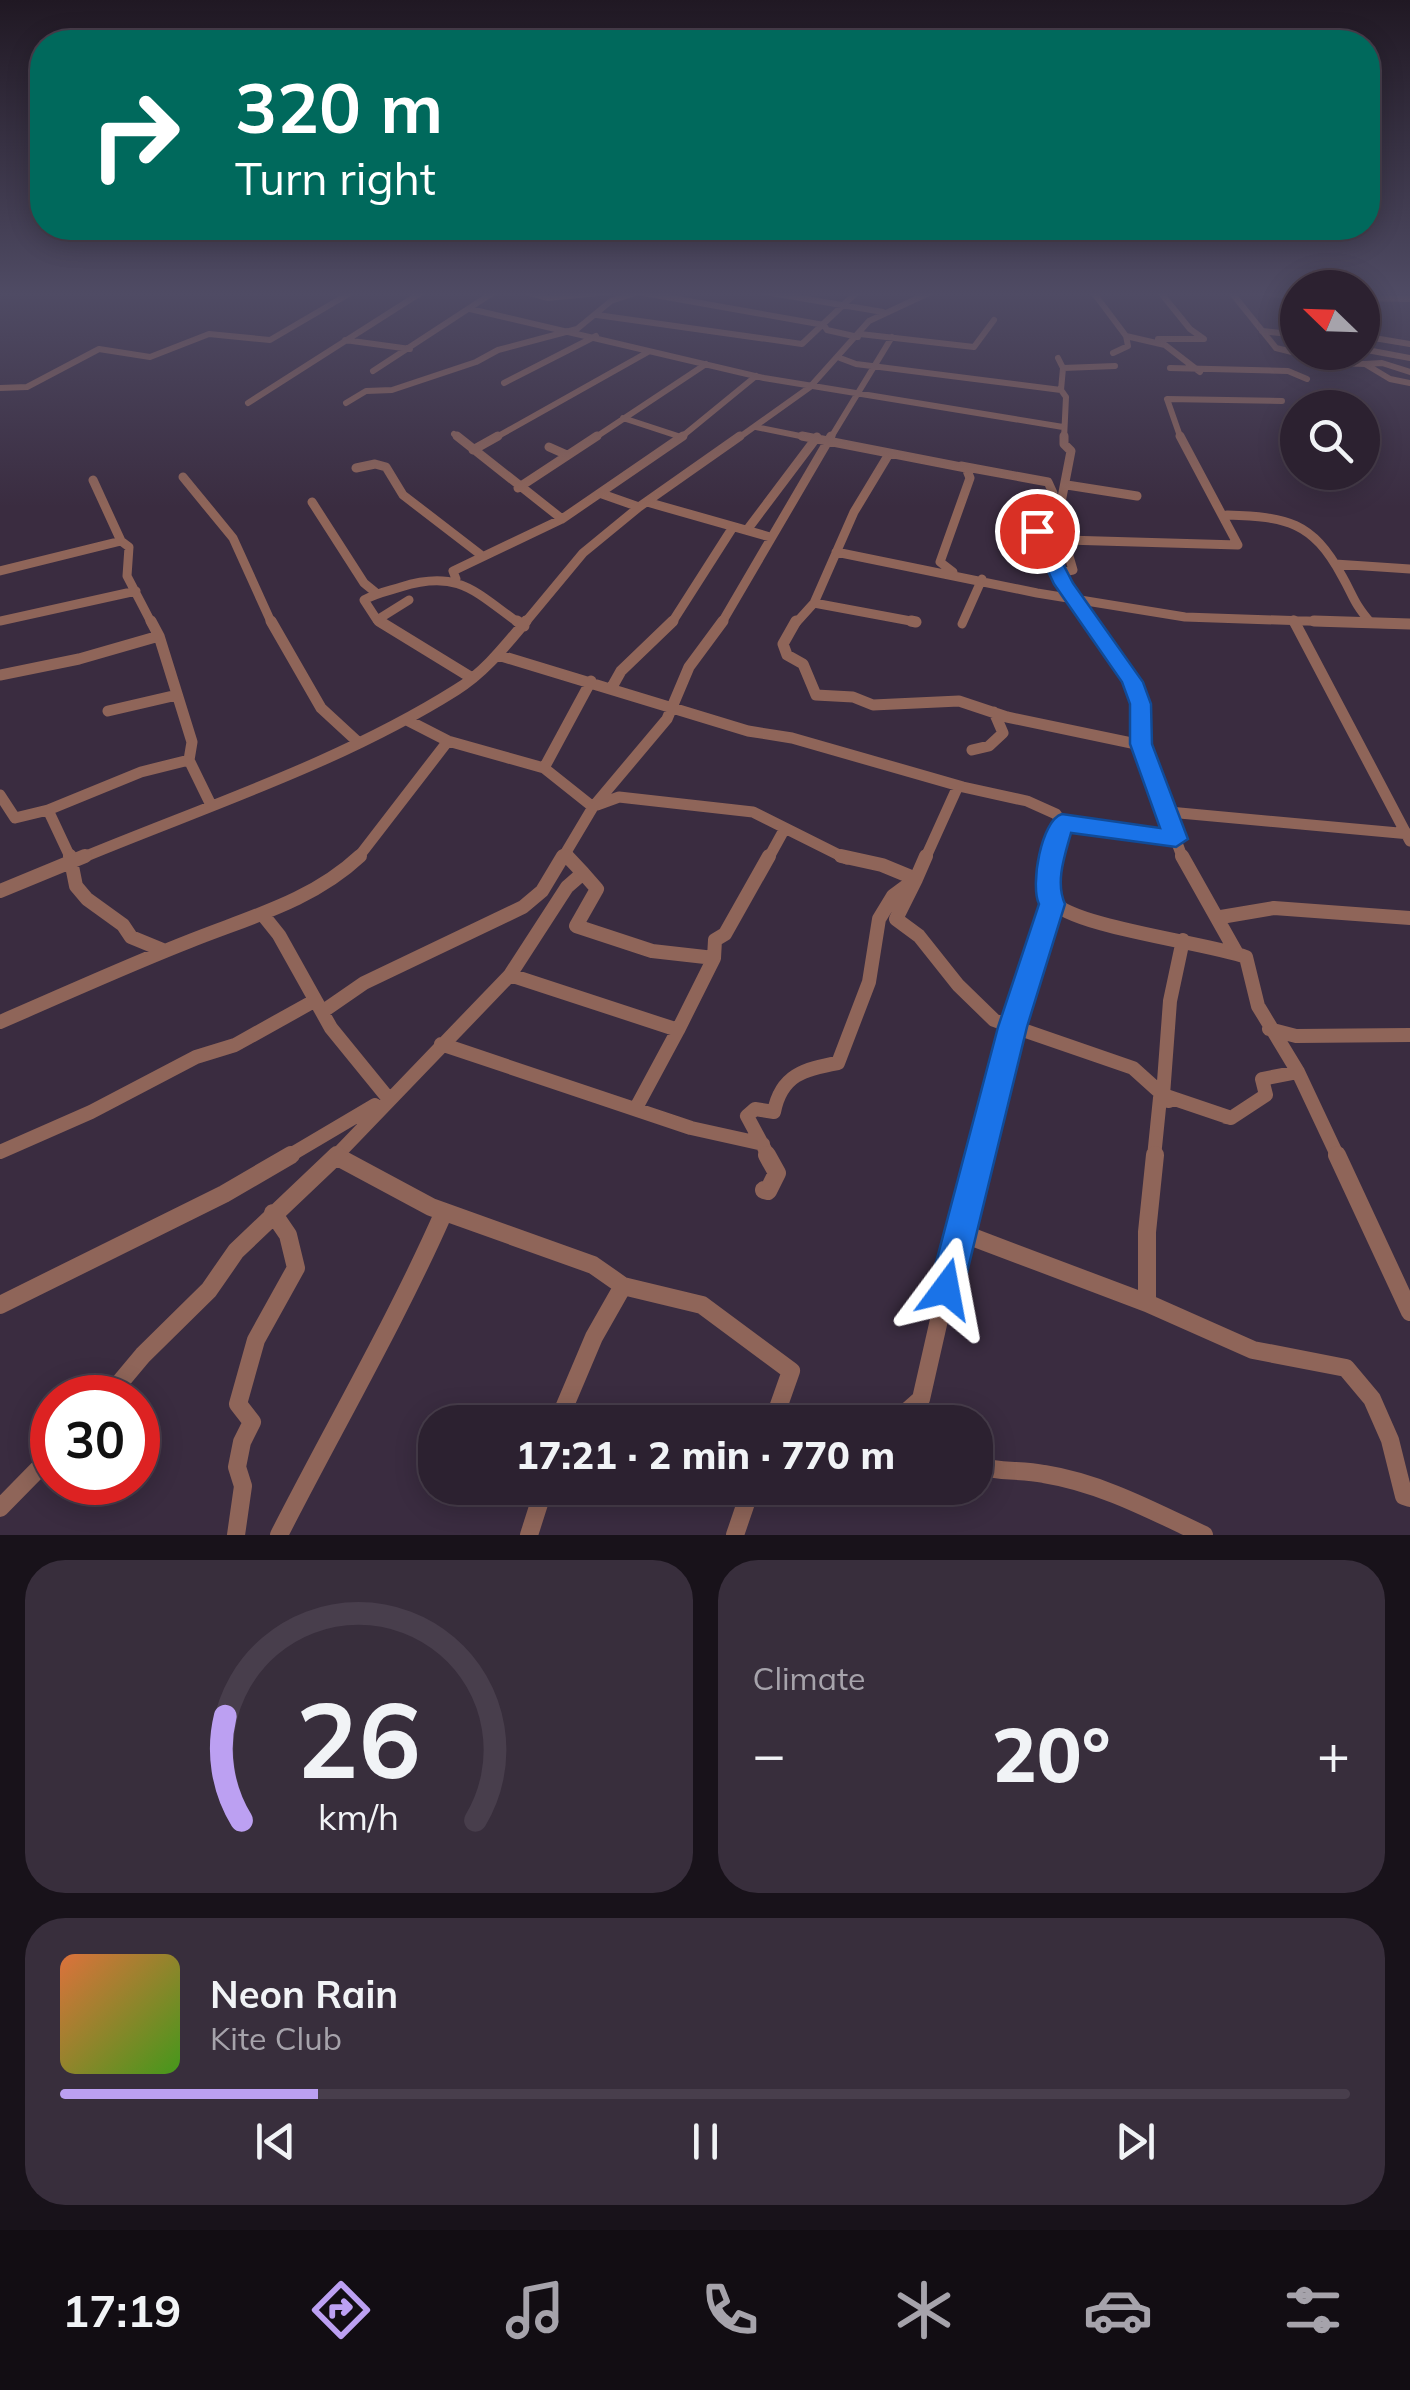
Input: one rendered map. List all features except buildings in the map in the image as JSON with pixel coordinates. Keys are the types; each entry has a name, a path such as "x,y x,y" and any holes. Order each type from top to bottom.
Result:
{"street":[{"path":"0,388 27,387 71,364"},
{"path":"248,403 309,364"},
{"path":"373,370 384,364"},
{"path":"346,403 366,392 392,390 471,364"},
{"path":"504,383 542,364"},
{"path":"474,450 627,364"},
{"path":"518,488 706,364 914,407 1063,427"},
{"path":"0,891 407,720 472,678 498,656 583,553 643,505 810,387 834,364"},
{"path":"870,364 1061,390"},
{"path":"1058,573 1073,570 1063,537 1059,495 1066,484 1071,451 1064,444 1066,397 1061,390 1061,364"},
{"path":"1188,364 1196,370"},
{"path":"1380,364 1410,372"},
{"path":"0,1152 92,1112 196,1057 235,1044 318,1006 523,907 542,891 594,807 672,707 689,667 736,604 770,537 877,365"},
{"path":"1063,368 1115,366"},
{"path":"1170,368 1288,371 1307,379"},
{"path":"1375,370 1390,379 1410,383"},
{"path":"524,626 456,578 453,571 562,519 602,494 731,401 756,376"},
{"path":"1044,541 1063,537 1238,545 1228,515 1205,486 1202,471 1172,422 1168,399 1280,401"},
{"path":"623,418 681,437"},
{"path":"756,427 1138,496"},
{"path":"454,434 562,519"},
{"path":"748,530 817,437"},
{"path":"549,447 567,455"},
{"path":"890,454 860,502 814,603 783,644 787,656 802,664 816,695 852,697 873,705 959,700 994,712 1141,744"},
{"path":"356,468 375,464 386,467 402,495 481,555"},
{"path":"956,574 940,562 970,478 962,466"},
{"path":"183,478 234,538 274,629 320,708 359,743"},
{"path":"1040,478 1048,482 1054,494 1038,520 1037,531 1073,597 1133,682 1140,704 1141,744 1190,877 1220,917 1236,952 1251,966 1258,1006 1298,1072 1410,1312"},
{"path":"93,480 121,541 129,547 127,576 159,636 192,742 188,760 210,803"},
{"path":"602,494 770,537"},
{"path":"312,502 364,583 375,592"},
{"path":"1228,515 1275,517 1302,524 1335,564 1350,590 1350,600 1370,622"},
{"path":"612,687 670,625 734,527"},
{"path":"0,571 121,541"},
{"path":"836,552 1185,617 1405,624 1410,636"},
{"path":"1335,564 1410,569"},
{"path":"456,578 425,580 375,592 364,600 376,620 472,678"},
{"path":"962,624 982,579"},
{"path":"0,621 136,591"},
{"path":"376,620 409,600"},
{"path":"814,603 916,622"},
{"path":"1293,620 1409,836"},
{"path":"0,676 79,660 159,636"},
{"path":"498,656 748,730 792,738 958,786 1027,800 1056,814 1062,823 1176,839"},
{"path":"544,768 592,681"},
{"path":"108,711 177,695"},
{"path":"972,750 989,746 1004,733 994,712"},
{"path":"407,720 448,742 544,768 594,807"},
{"path":"0,1022 166,951 264,915 348,870 448,742"},
{"path":"0,796 15,818 48,810 142,772 188,760"},
{"path":"958,786 896,919 919,936 984,1012 1012,1027 1132,1068 1163,1096 1231,1118"},
{"path":"594,807 619,796 753,812 848,859 882,865 916,879"},
{"path":"48,810 73,862 76,886 122,925 130,937 166,951"},
{"path":"1168,812 1409,836"},
{"path":"1062,823 1050,866 1048,897 1052,904 1076,914 1236,952"},
{"path":"636,1108 714,958 715,940 725,934 784,830"},
{"path":"567,856 597,889 580,912 576,926 652,951 675,950 714,958"},
{"path":"126,1375 209,1290 236,1250 336,1156 510,975 572,880 582,873"},
{"path":"764,1190 768,1192 778,1173 747,1116 755,1109 774,1112 776,1092 797,1071 838,1063 869,982 878,919 892,896 916,879"},
{"path":"914,1405 921,1399 1012,1027 1052,904"},
{"path":"1220,917 1274,908 1410,918"},
{"path":"264,915 304,974 318,1006 369,1079 388,1098"},
{"path":"1163,1096 1170,1001 1183,940"},
{"path":"510,975 678,1030"},
{"path":"1269,1029 1296,1036 1410,1035"},
{"path":"1286,1052 1296,1036"},
{"path":"441,1044 691,1128 763,1144"},
{"path":"1147,1302 1146,1232 1160,1098 1231,1118 1266,1095 1262,1079 1298,1072"},
{"path":"0,1304 224,1194 388,1098"},
{"path":"336,1156 444,1212 593,1265 622,1286 702,1306 791,1371 779,1405"},
{"path":"236,1535 244,1486 237,1467 242,1442 252,1422 238,1404 256,1340 296,1268 288,1235 274,1212"},
{"path":"279,1535 357,1382 398,1315 444,1212"},
{"path":"959,1232 1147,1302 1253,1350 1346,1368 1372,1399 1390,1440 1404,1496 1410,1498"},
{"path":"565,1405 594,1337 622,1286"},
{"path":"993,1470 1042,1473 1122,1496 1204,1535"},
{"path":"0,1508 30,1477"},
{"path":"529,1535 539,1505"},
{"path":"735,1535 745,1505"}],"route":[{"path":"946,1289 1012,1027 1052,904 1048,897 1050,866 1062,823 1176,839 1141,744 1140,704 1133,682 1064,584 1037,531"}]}
